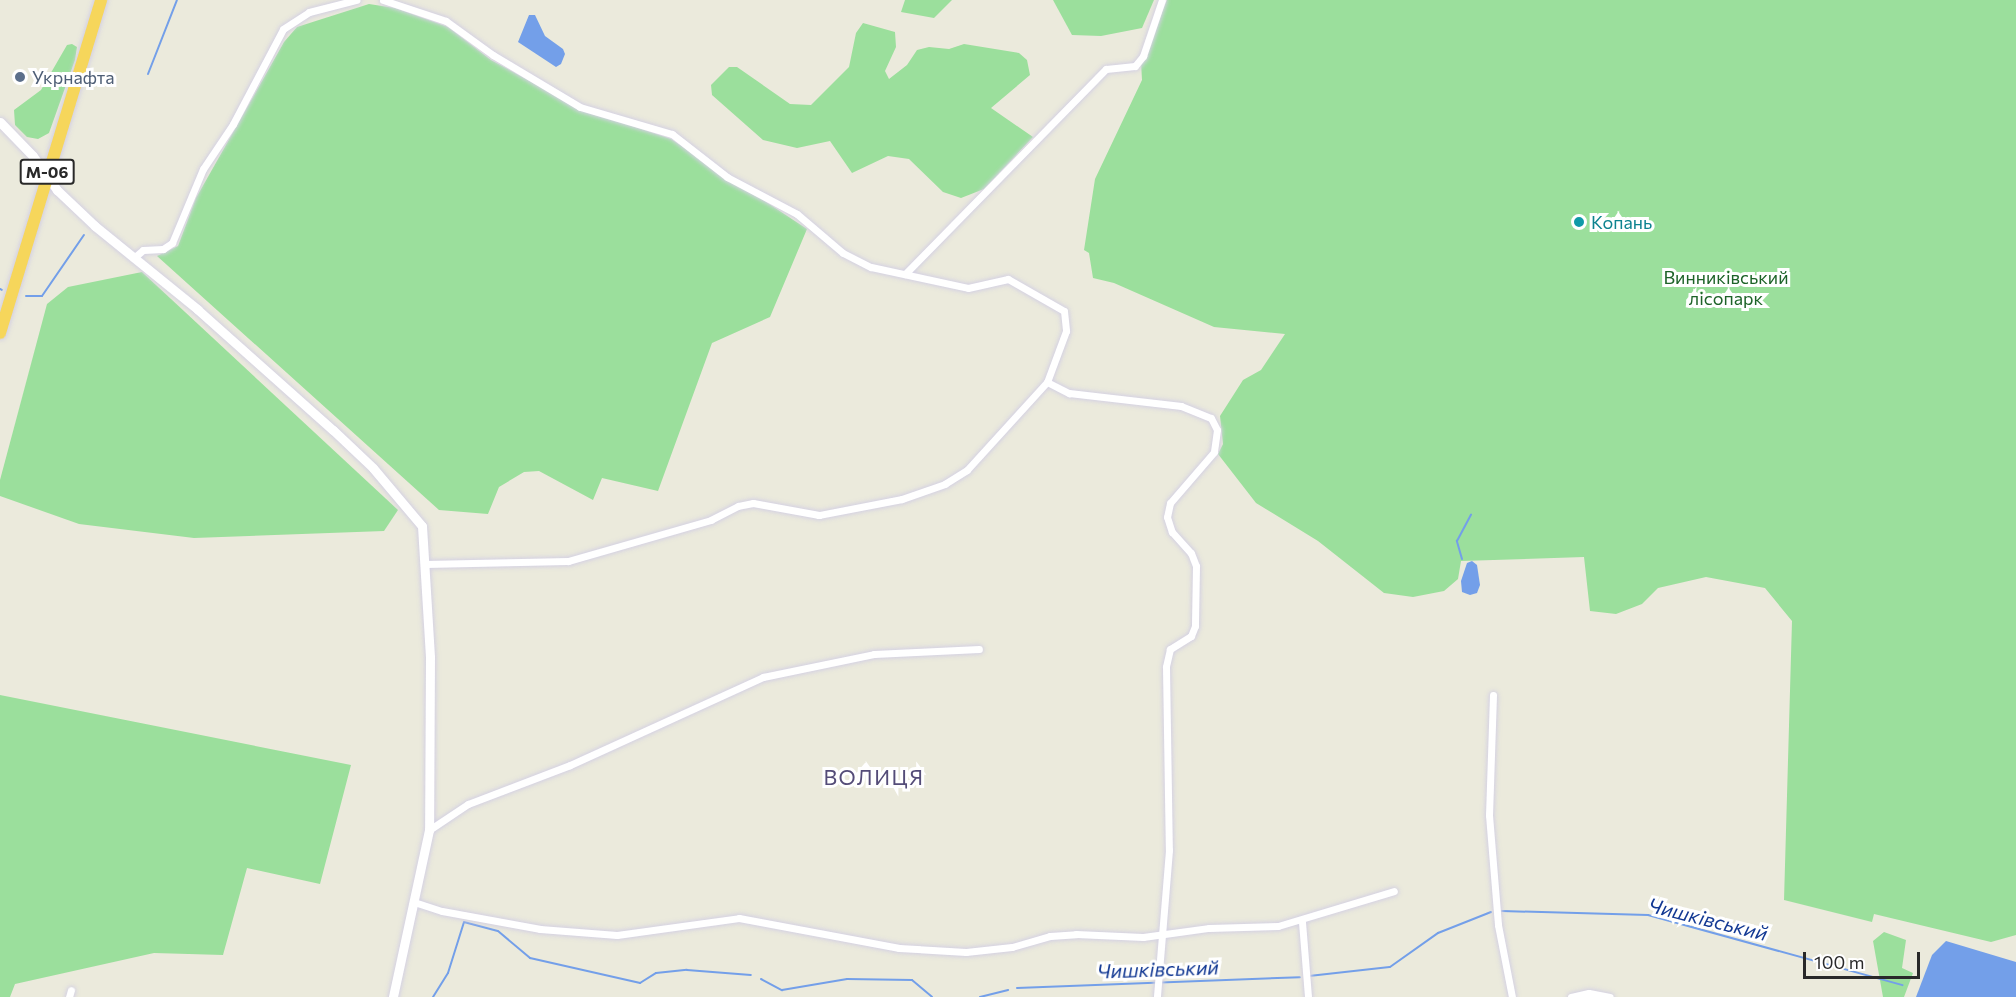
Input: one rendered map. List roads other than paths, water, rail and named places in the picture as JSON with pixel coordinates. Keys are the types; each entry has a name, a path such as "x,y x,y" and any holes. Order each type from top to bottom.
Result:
{"highway":[{"name":"М-06","path":"0,333 101,0"}],"street":[{"path":"135,256 143,250 163,249 172,243 203,169 233,124 284,29 309,12 356,0"},
{"path":"383,0 446,21 493,55 580,107 672,134 727,177 797,214 843,253 871,267 968,288 1008,279 1064,311 1065,331 1047,382 958,478 902,499 819,514 753,503 738,506 711,520 568,561 425,564"},
{"path":"905,273 1106,69 1135,66 1143,56 1162,0"},
{"path":"0,122 47,174 57,189 95,226 135,256 373,468 422,526 430,657 429,830 393,997"},
{"path":"1047,382 1069,393 1181,406 1211,418 1217,430 1214,452 1170,503 1167,517 1172,532 1191,553 1196,566 1194,633 1170,649 1166,667 1169,850 1157,997"},
{"path":"429,830 468,804 570,765 763,677 874,654 979,649"},
{"path":"1493,695 1489,815 1498,925 1512,997"},
{"path":"414,902 442,911 540,929 617,935 739,918 899,948 966,952 1012,947 1050,936 1162,935 1302,922 1394,891"},
{"path":"1302,922 1308,997"},
{"path":"1571,997 1589,993 1610,997"}],"water":[{"path":"529,15 535,15 545,36 563,49 565,54 561,64 556,67 518,42"},
{"path":"1472,561 1477,565 1480,585 1477,593 1470,595 1462,592 1461,581 1467,563"},
{"path":"1946,941 2016,962 2016,997 1916,997 1932,955"}],"waterway":[{"path":"148,74 177,0"},
{"path":"26,296 42,296 84,235"},
{"path":"1462,559 1457,541 1471,515"},
{"name":"Чишківський","path":"1502,911 1648,915 1903,985"},
{"name":"Чишківський","path":"1309,976 1390,967 1438,933 1491,912"},
{"name":"Чишківський","path":"433,997 448,973 464,922 498,931 530,958 640,983 656,973 687,970 751,975"},
{"name":"Чишківський","path":"1017,988 1300,977"},
{"name":"Чишківський","path":"761,979 782,990 847,979 912,980 932,997"},
{"name":"Чишківський","path":"980,997 1008,990"}],"place":[{"name":"Укрнафта","path":"20,77"},
{"name":"Копань","path":"1579,222"}],"district":[{"name":"ВОЛИЦЯ","path":"874,777"}],"park label":[{"name":"Винниківський лісопарк","path":"1726,288"}]}
